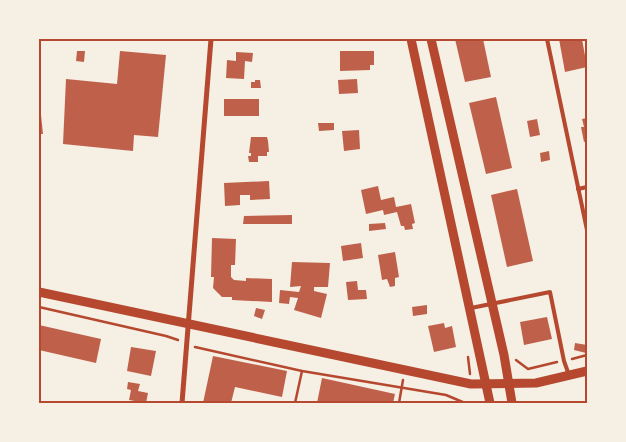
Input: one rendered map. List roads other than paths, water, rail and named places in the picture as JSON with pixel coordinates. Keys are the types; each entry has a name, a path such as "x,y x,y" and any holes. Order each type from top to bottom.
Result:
{"street":[{"path":"182,403 188,344 187,323 212,39"},
{"path":"410,39 471,308 490,403"},
{"path":"431,39 492,304 512,403"},
{"path":"39,292 444,379 486,385 536,383 587,371"}],"lane":[{"path":"547,39 587,230"},
{"path":"578,189 587,187"},
{"path":"471,308 550,292 564,361 569,375"}]}
